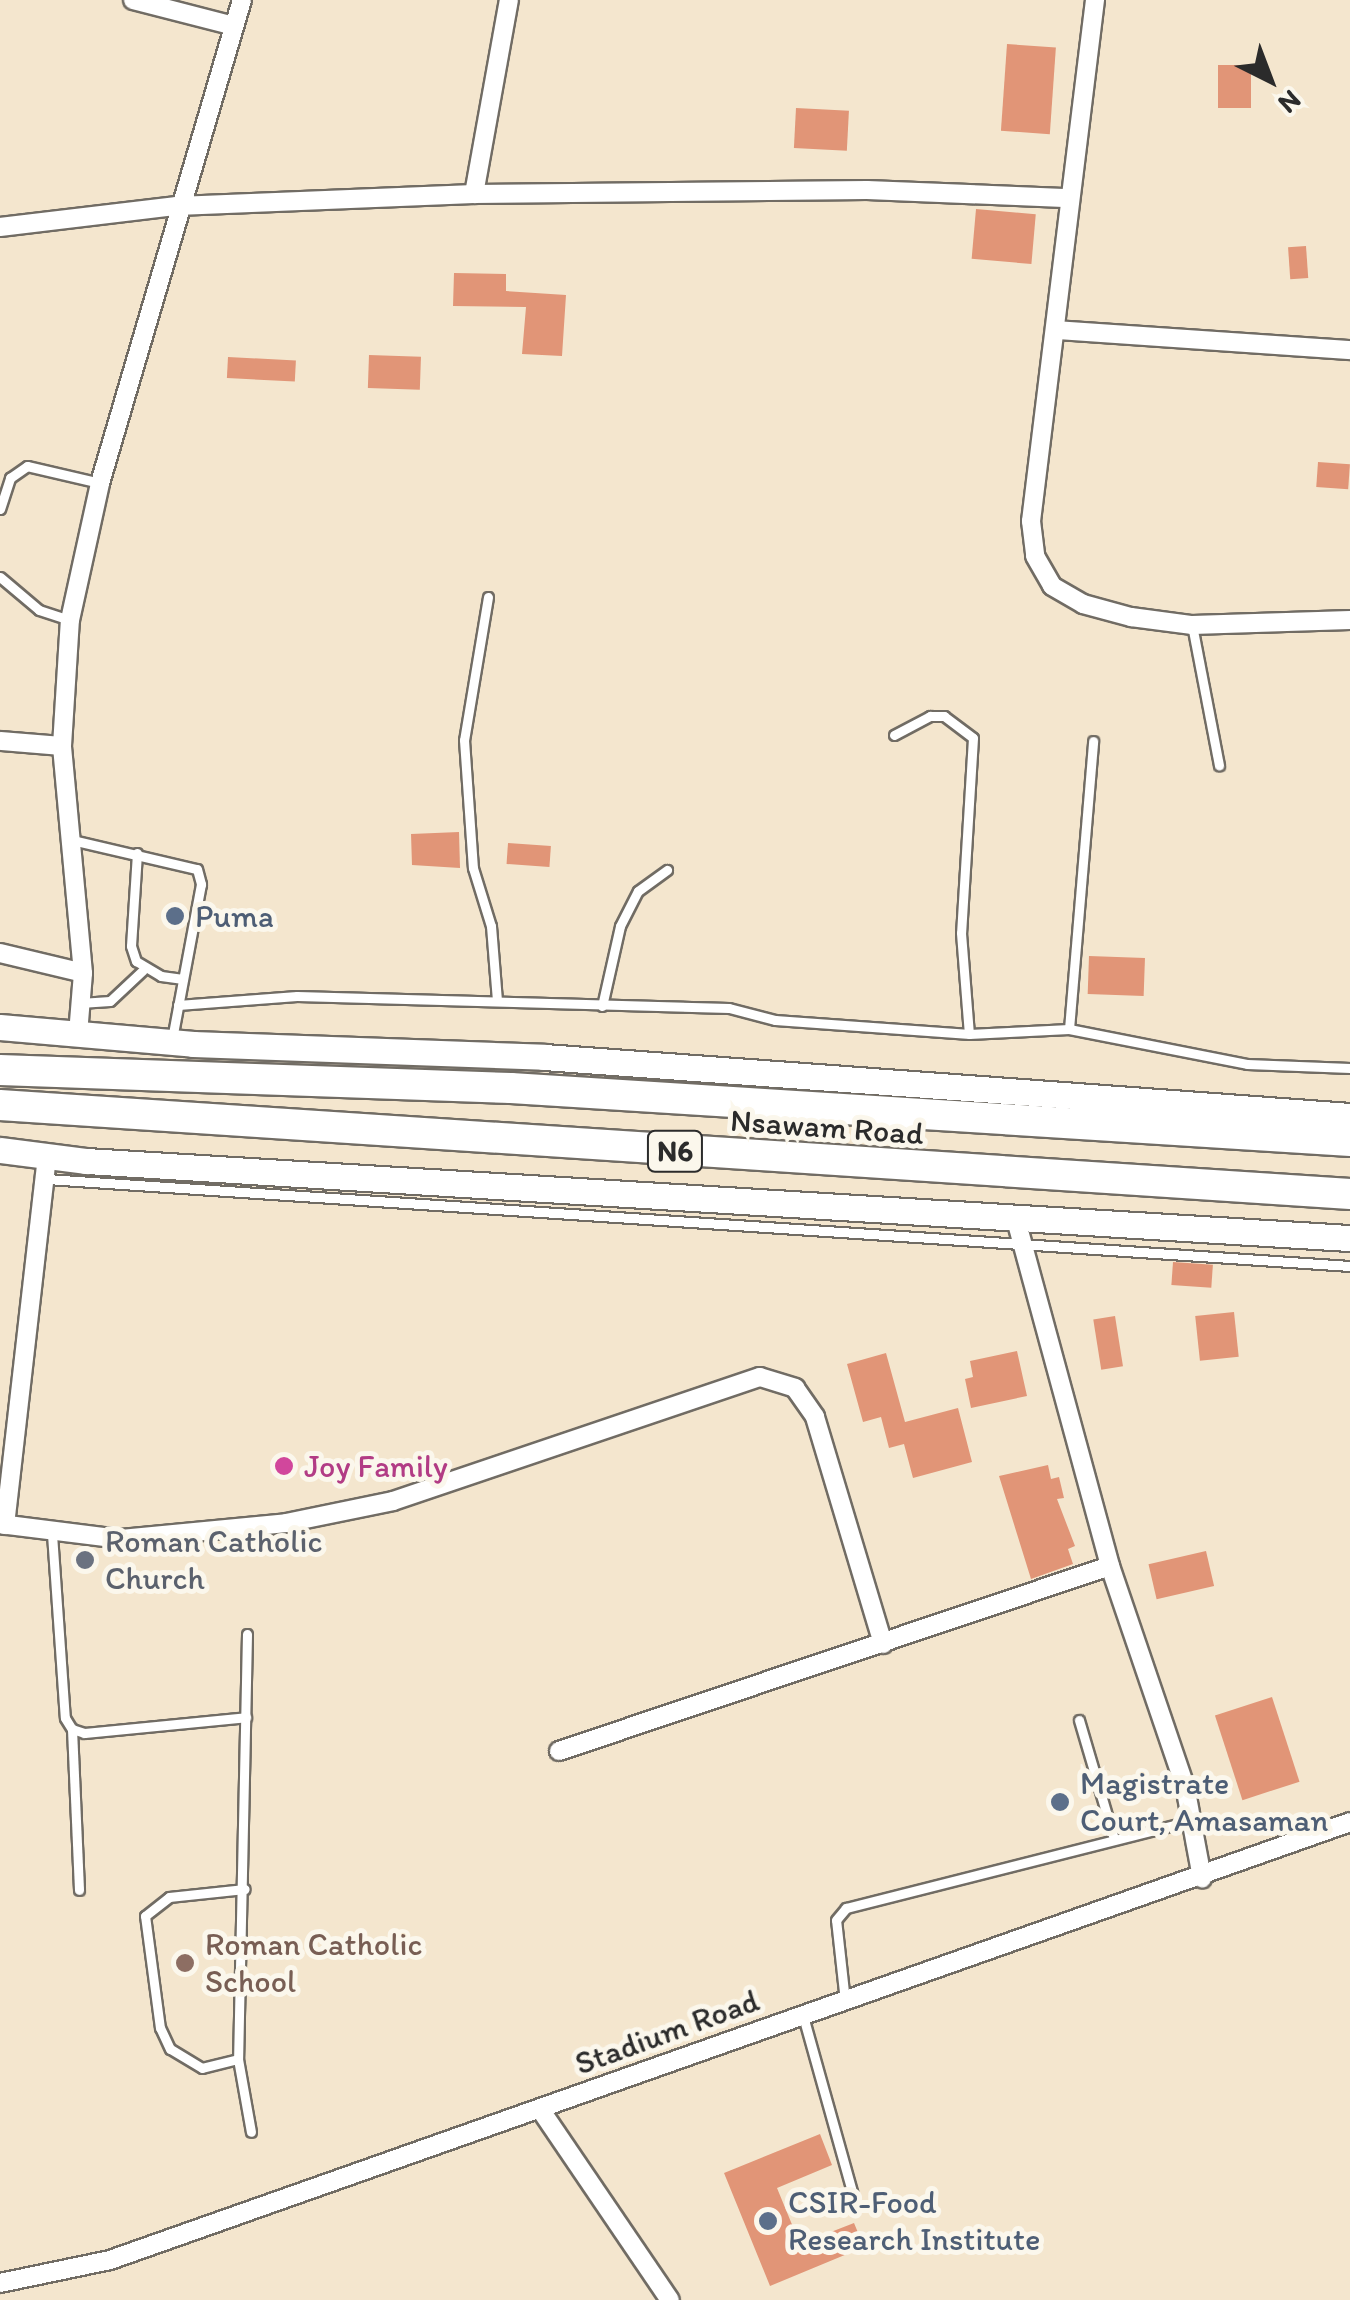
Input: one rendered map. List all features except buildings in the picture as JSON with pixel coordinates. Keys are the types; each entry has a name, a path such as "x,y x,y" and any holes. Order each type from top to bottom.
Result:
{"highway":[{"name":"Nsawam Road","path":"0,1070 511,1088 1350,1141"},
{"name":"Nsawam Road","path":"0,1105 1350,1194"}],"main road":[{"path":"0,1027 171,1042 544,1057 1350,1116"},
{"path":"0,1150 47,1168 1014,1216 1350,1238"}],"street":[{"path":"133,0 234,26"},
{"path":"78,1034 83,973 62,746 70,620 100,483 176,206 242,0"},
{"path":"474,194 509,0"},
{"path":"1095,0 1032,521 1035,556 1052,586 1083,604 1192,624 1350,620"},
{"path":"0,227 176,206 474,194 867,190 1070,198"},
{"path":"1056,330 1350,350"},
{"path":"0,741 62,746"},
{"path":"0,953 83,973"},
{"path":"47,1168 2,1525 52,1534 180,1534 393,1501 760,1377 794,1388 814,1416 883,1644"},
{"path":"1014,1216 1110,1566 1158,1696 1192,1821 1202,1878"},
{"path":"559,1751 1110,1566"},
{"name":"Stadium Road","path":"0,2283 110,2260 1202,1878 1350,1822"},
{"path":"540,2110 670,2300"}],"lane":[{"path":"0,509 10,478 27,466 100,483"},
{"path":"0,576 38,610 70,620"},
{"path":"488,597 464,740 473,868 490,926 497,1000"},
{"path":"1192,624 1219,765"},
{"path":"894,735 930,716 958,721 973,738 961,933 968,1034"},
{"path":"1069,1028 1092,741"},
{"path":"72,840 138,852 198,869 201,884 171,1042"},
{"path":"138,852 130,946 143,970"},
{"path":"602,1006 620,926 638,891 667,870"},
{"path":"143,970 183,978"},
{"path":"80,1003 110,1001 143,970"},
{"path":"178,1006 297,996 729,1008 775,1020 968,1034 1069,1028 1248,1064 1350,1068"},
{"path":"47,1168 1350,1266"},
{"path":"52,1534 66,1718 72,1728 79,1890"},
{"path":"247,1634 238,2059 251,2132"},
{"path":"72,1728 84,1733 246,1717"},
{"path":"1080,1720 1114,1840"},
{"path":"845,2001 836,1920 846,1908 1192,1821"},
{"path":"238,2059 202,2068 170,2050 145,1916 169,1897 244,1889"},
{"path":"803,2016 854,2199"}],"place":[{"name":"Puma","path":"175,916"},
{"name":"Joy Family","path":"284,1466"},
{"name":"Roman Catholic Church","path":"85,1560"},
{"name":"Magistrate Court, Amasaman","path":"1060,1802"},
{"name":"Roman Catholic School","path":"185,1963"},
{"name":"CSIR-Food Research Institute","path":"768,2221"}]}
